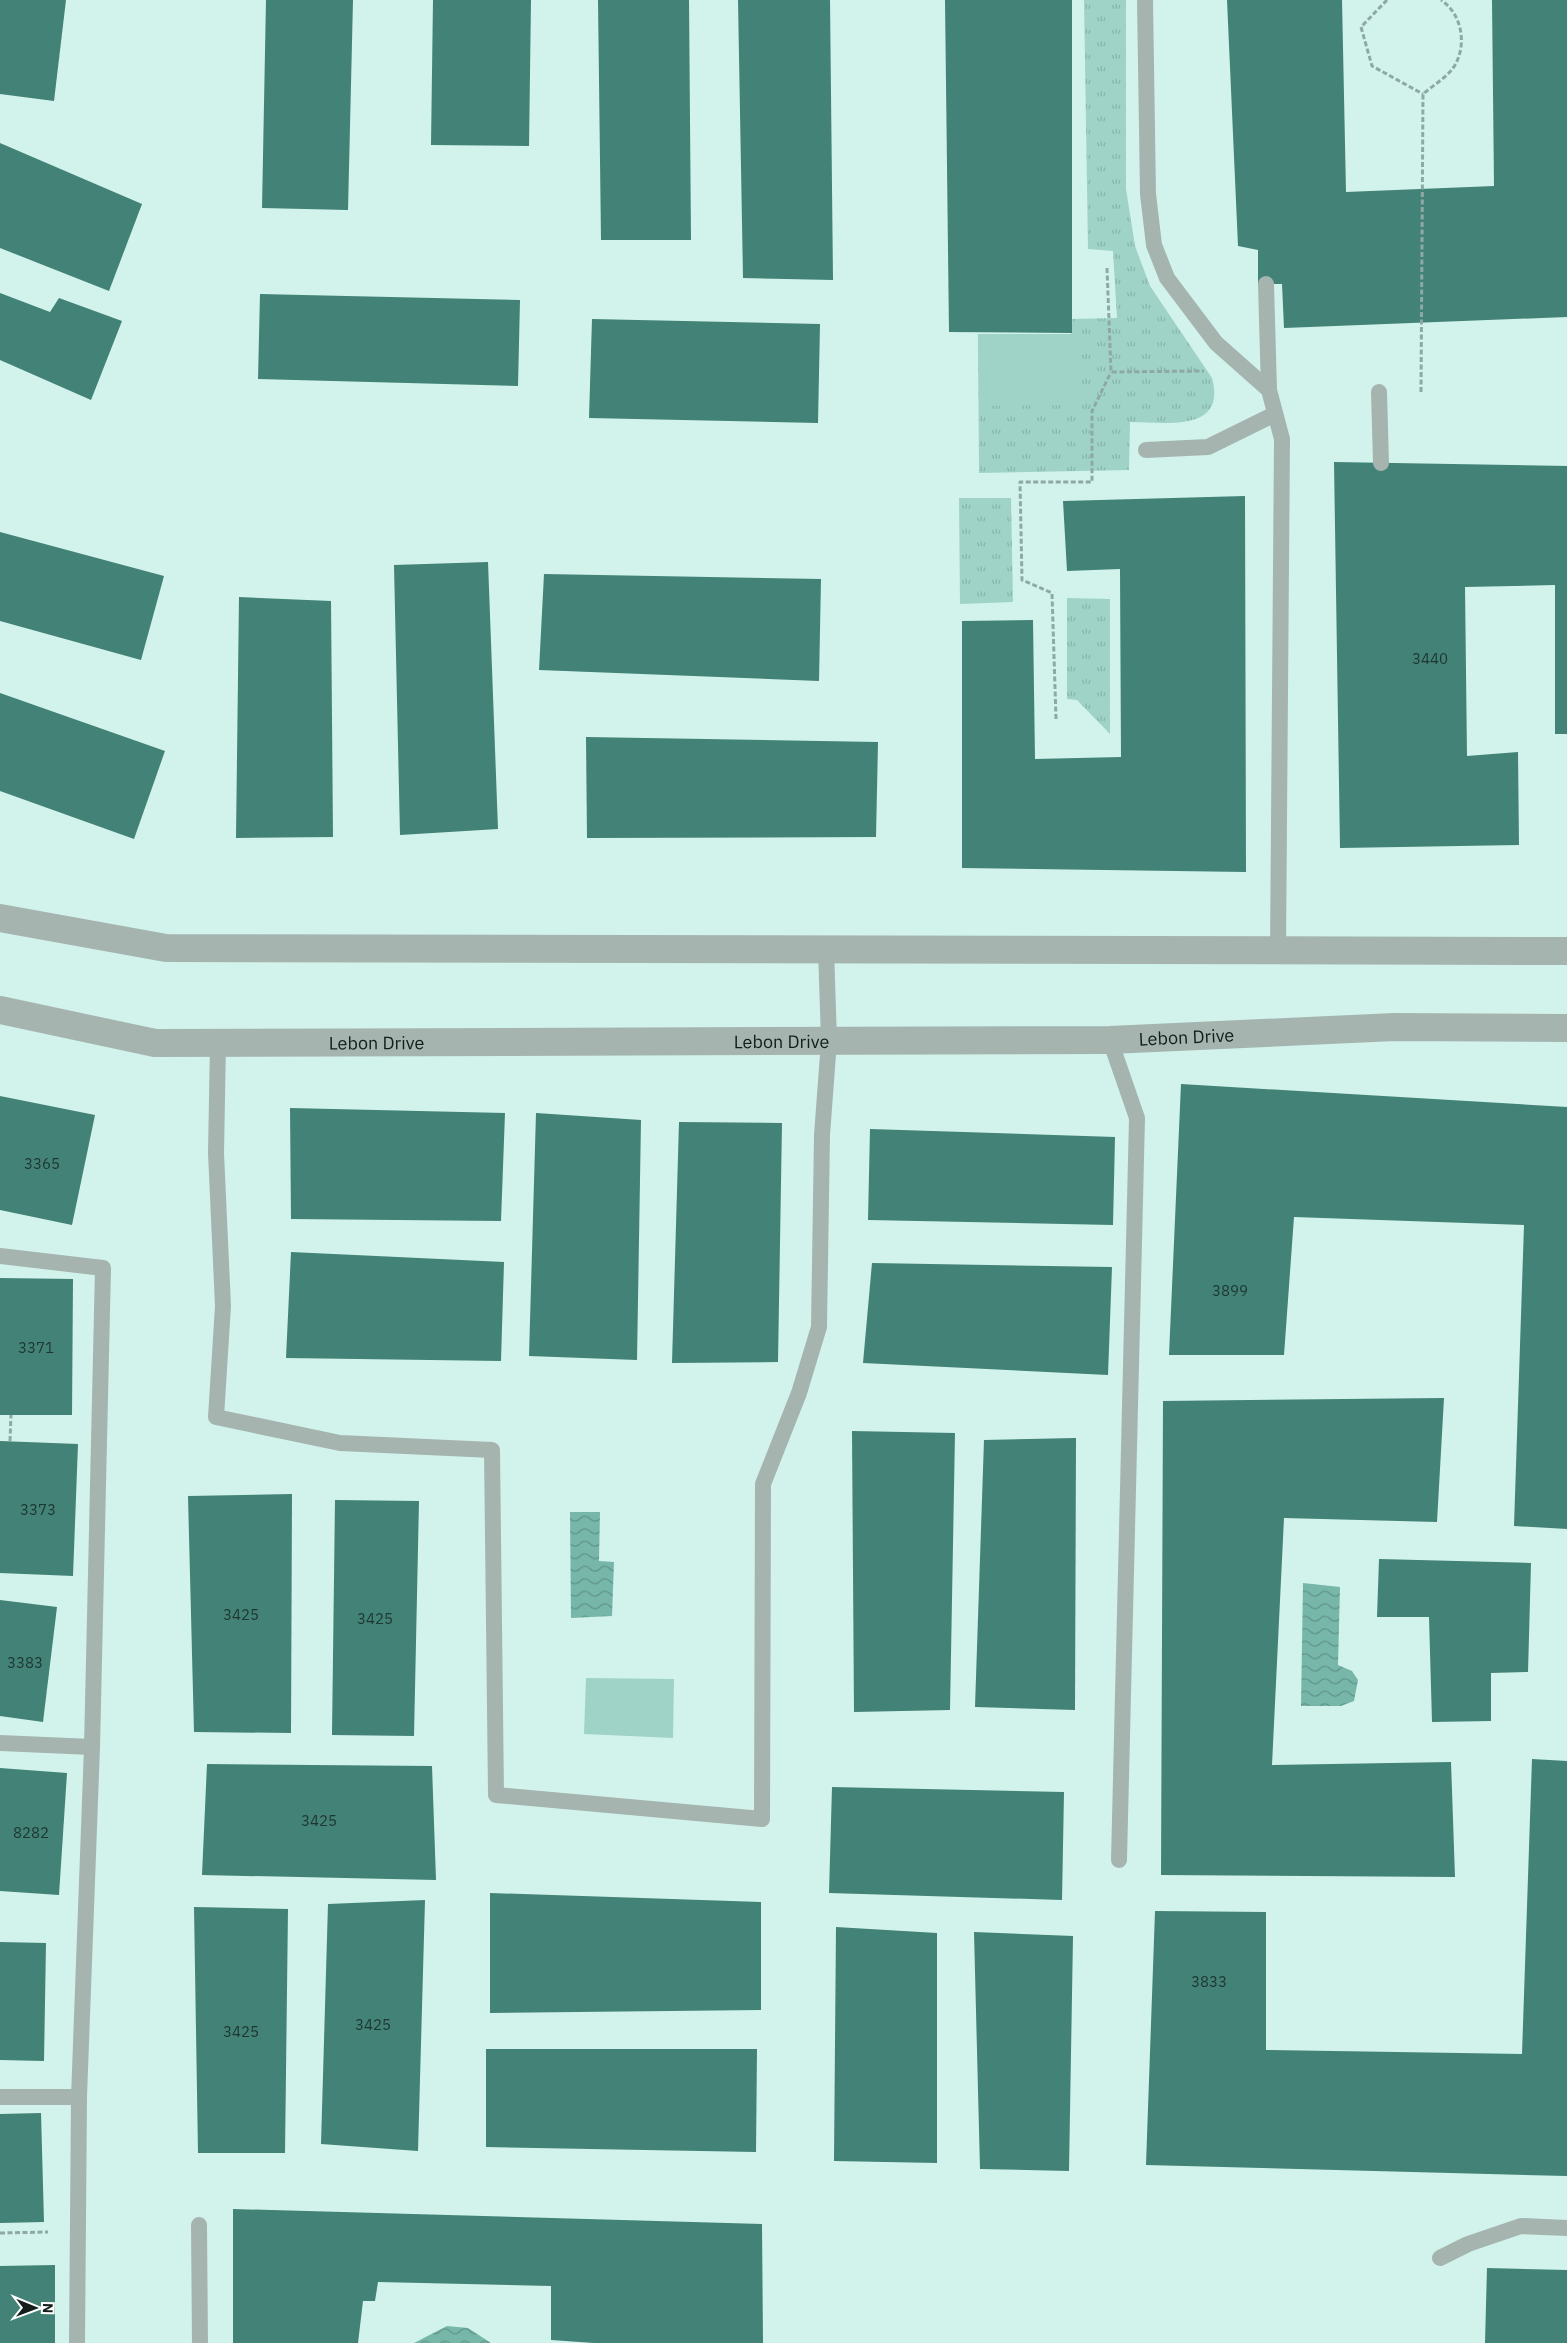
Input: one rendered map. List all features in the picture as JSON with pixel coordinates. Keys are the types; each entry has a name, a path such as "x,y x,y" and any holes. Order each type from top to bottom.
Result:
{"street":[{"path":"0,918 166,948 1567,951"},
{"name":"Lebon Drive","path":"0,1010 155,1043 1110,1040 1395,1027 1567,1028"}],"lane":[{"path":"1145,0 1148,194 1154,246 1167,278 1216,343 1269,390"},
{"path":"1266,284 1269,390 1282,439 1278,950"},
{"path":"1380,392 1381,463"},
{"path":"1146,450 1208,447 1275,414"},
{"path":"218,1043 216,1153 223,1306 216,1417 340,1443 492,1450 496,1795 762,1819 763,1484 799,1393 819,1327 822,1135 829,1041 826,949"},
{"path":"1110,1040 1137,1118 1119,1860"},
{"path":"0,1256 103,1268 92,1747 80,2097 77,2343"},
{"path":"0,1743 92,1747"},
{"path":"0,2097 80,2097"},
{"path":"199,2225 200,2343"},
{"path":"1440,2258 1468,2244 1521,2226 1567,2228"}],"path":[{"path":"1387,0 1361,27 1372,66 1423,94"},
{"path":"1421,392 1423,94 1455,66 1464,38 1451,6 1441,0"},
{"path":"1056,719 1052,593 1022,580 1020,482 1092,482 1092,411 1111,372 1107,268"},
{"path":"1111,372 1200,372 1235,361"},
{"path":"10,1441 11,1415"},
{"path":"0,2232 78,2232"}],"green space":[{"path":"1084,0 1126,0 1126,189 1135,246 1150,286 1212,378 1214,396 1210,408 1202,416 1190,421 1175,423 1130,422 1129,470 979,473 978,334 1071,334 1072,319 1117,318 1113,251 1088,249"},
{"path":"978,334 1078,334 1078,405 979,406"},
{"path":"959,498 1011,498 1013,602 960,604"},
{"path":"1067,598 1110,599 1110,734 1077,700 1067,699"},
{"path":"586,1678 674,1679 673,1738 584,1734"}],"water":[{"path":"570,1512 600,1512 599,1561 614,1562 612,1616 571,1618"},
{"path":"1303,1583 1340,1587 1338,1665 1352,1671 1358,1680 1354,1701 1341,1706 1301,1706"},
{"path":"447,2326 468,2328 491,2343 414,2343"}],"building":[{"path":"0,0 66,0 54,101 0,94"},
{"path":"266,0 353,0 348,210 262,208"},
{"path":"433,0 531,0 529,146 431,145"},
{"path":"598,0 689,0 691,240 601,240"},
{"path":"738,0 830,0 833,280 743,278"},
{"path":"945,0 1072,0 1072,333 949,332"},
{"path":"1227,0 1342,0 1346,192 1494,186 1492,0 1567,0 1567,317 1284,328 1282,284 1258,284 1258,250 1238,246"},
{"path":"0,143 142,204 109,291 0,248"},
{"path":"0,293 50,312 59,298 122,321 91,400 0,360"},
{"path":"260,294 520,300 518,386 258,379"},
{"path":"592,319 820,324 818,423 589,418"},
{"path":"1334,462 1567,466 1567,734 1555,734 1555,585 1465,587 1467,756 1518,752 1519,845 1340,848"},
{"path":"1245,496 1246,872 962,868 962,621 1033,620 1035,759 1121,757 1120,569 1067,571 1063,501"},
{"path":"0,532 164,576 141,660 0,621"},
{"path":"488,562 498,829 400,835 394,565"},
{"path":"544,574 821,579 819,681 539,670"},
{"path":"239,597 331,601 333,837 236,838"},
{"path":"0,693 165,751 134,839 0,791"},
{"path":"586,737 878,742 876,837 587,838"},
{"path":"1181,1084 1567,1107 1567,1529 1514,1526 1524,1225 1294,1217 1284,1355 1169,1355"},
{"path":"0,1096 95,1115 72,1225 0,1210"},
{"path":"290,1108 505,1113 501,1221 291,1219"},
{"path":"536,1113 641,1120 637,1360 529,1356"},
{"path":"679,1122 782,1123 778,1362 672,1363"},
{"path":"870,1129 1115,1137 1113,1225 868,1220"},
{"path":"291,1252 504,1262 501,1361 286,1358"},
{"path":"872,1263 1112,1267 1108,1375 863,1363"},
{"path":"0,1278 73,1279 72,1415 0,1415"},
{"path":"1444,1398 1437,1522 1284,1518 1272,1765 1451,1762 1455,1877 1161,1875 1163,1401"},
{"path":"852,1431 955,1433 950,1710 854,1712"},
{"path":"1076,1438 1075,1710 975,1707 984,1440"},
{"path":"0,1441 78,1444 73,1576 0,1573"},
{"path":"292,1494 291,1733 194,1732 188,1496"},
{"path":"335,1500 419,1501 414,1736 332,1735"},
{"path":"1379,1559 1531,1563 1528,1672 1491,1673 1491,1721 1432,1722 1429,1617 1377,1617"},
{"path":"0,1600 57,1607 43,1722 0,1716"},
{"path":"1532,1759 1567,1761 1567,2176 1146,2165 1155,1911 1266,1912 1266,2050 1522,2054"},
{"path":"207,1764 432,1766 436,1880 202,1875"},
{"path":"0,1768 67,1773 59,1895 0,1891"},
{"path":"832,1787 1064,1792 1062,1900 829,1893"},
{"path":"490,1893 761,1902 761,2010 490,2013"},
{"path":"425,1900 418,2151 321,2144 328,1904"},
{"path":"194,1907 288,1909 285,2153 198,2153"},
{"path":"836,1927 937,1933 937,2163 834,2161"},
{"path":"974,1932 1073,1936 1069,2171 980,2169"},
{"path":"0,1942 46,1943 44,2061 0,2060"},
{"path":"486,2049 757,2049 756,2152 486,2147"},
{"path":"41,2113 44,2222 0,2223 0,2114"},
{"path":"233,2209 762,2224 763,2343 594,2343 551,2340 551,2286 378,2282 375,2301 363,2301 358,2343 233,2343"},
{"path":"55,2265 55,2343 0,2343 0,2266"},
{"path":"1487,2268 1567,2270 1567,2343 1485,2343"}]}
